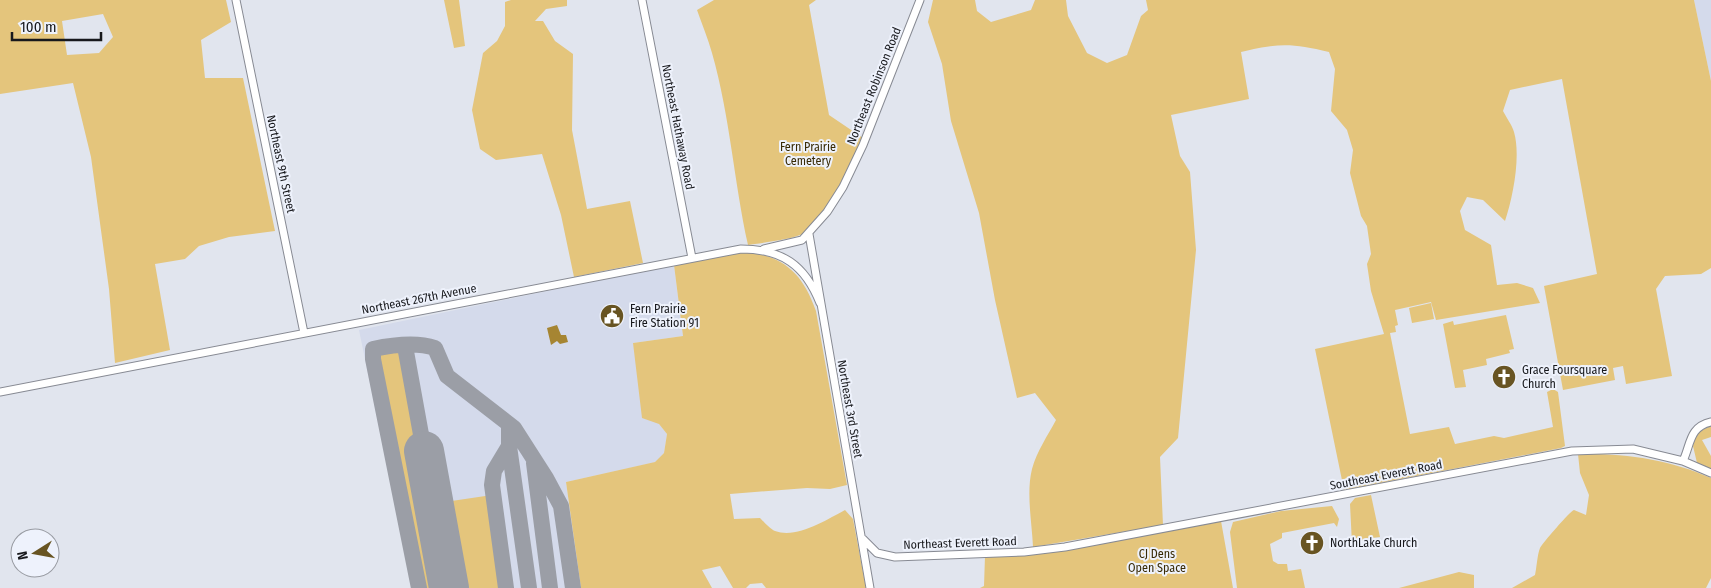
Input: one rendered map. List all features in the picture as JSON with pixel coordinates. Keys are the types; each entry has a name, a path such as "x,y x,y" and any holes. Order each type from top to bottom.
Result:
{"main road":[{"name":"Northeast 9th Street","path":"236,0 304,333"},
{"name":"Northeast Hathaway Road","path":"642,0 692,258"},
{"name":"Northeast Robinson Road","path":"758,249 795,244 809,234 827,212 850,174 920,0"},
{"name":"Northeast 3rd Street","path":"809,234 870,588"},
{"name":"Northeast 267th Avenue","path":"0,392 734,250 758,249 778,255 799,269 813,287 820,303"},
{"path":"1683,461 1692,433 1698,427 1711,422"},
{"name":"Southeast Everett Road","path":"1065,547 1572,450 1633,449 1683,461 1711,473"},
{"name":"Northeast Everett Road","path":"863,539 877,553 895,557 1024,552 1065,547"}],"shaded area":[{"path":"1694,0 1711,0 1711,81"},
{"path":"674,265 683,336 633,343 659,424 667,434 664,453 656,462 566,482 581,588 412,588 359,330"},
{"path":"557,325 561,335 566,335 568,342 560,344 557,341 551,345 547,328"}],"green space":[{"path":"0,0 226,0 231,22 201,40 205,78 243,78 275,231 229,237 199,246 185,259 155,264 170,350 115,363 109,289 91,157 73,83 0,94","holes":["103,14 113,37 99,53 67,55 62,21"]},
{"path":"444,0 459,0 465,46 454,48"},
{"path":"511,0 567,0 567,6 546,9 535,21 543,21 555,41 573,54 572,130 587,209 630,201 643,263 574,277 561,215 542,154 496,160 480,149 472,110 483,53 497,41 505,26 505,2"},
{"name":"Fern Prairie Cemetery","path":"714,0 816,0 809,5 829,115 863,138 829,203 812,226 800,235 748,245 718,77 697,10"},
{"path":"933,0 975,0 977,11 991,22 1031,10 1035,0 1066,0 1068,16 1087,53 1107,63 1127,55 1141,16 1148,10 1146,0 1694,0 1711,81 1711,268 1701,274 1665,276 1656,289 1672,376 1626,384 1623,366 1613,368 1615,380 1563,390 1544,286 1597,274 1562,79 1510,90 1503,111 1514,132 1517,153 1513,189 1505,221 1483,200 1467,197 1460,211 1465,230 1491,245 1497,285 1517,283 1533,288 1540,303 1436,320 1431,302 1395,310 1398,325 1395,326 1396,332 1390,333 1410,434 1449,427 1455,444 1494,436 1504,438 1553,427 1547,392 1553,389 1558,392 1565,446 1344,490 1315,349 1384,334 1371,291 1367,264 1371,254 1367,226 1361,216 1350,173 1353,150 1347,130 1331,111 1335,69 1329,52 1305,47 1285,45 1241,52 1249,99 1171,115 1180,156 1190,172 1196,250 1178,438 1160,457 1163,525 1033,547 1029,498 1030,478 1037,456 1056,420 1035,393 1017,398 995,300 979,213 951,121 942,64 928,22"},
{"path":"747,252 761,254 783,263 799,278 811,298 816,311 847,485 830,489 807,488 730,494 734,519 760,518 775,531 784,533 802,531 845,510 853,519 866,588 766,588 762,583 750,584 746,588 733,588 720,566 702,570 712,588 581,588 566,482 655,462 664,453 667,434 659,424 642,418 633,343 683,336 674,265"},
{"path":"1431,303 1434,319 1412,323 1409,308"},
{"path":"1506,315 1514,349 1509,350 1510,353 1486,359 1487,365 1463,370 1466,387 1455,388 1443,324 1453,321 1454,325"},
{"path":"384,351 399,352 443,588 421,588 378,372 376,355"},
{"path":"1711,426 1711,437 1702,440 1711,456 1711,470 1697,463 1693,446 1696,433"},
{"path":"1578,454 1646,458 1679,466 1711,478 1711,578 1706,588 1512,588 1535,575 1540,548 1567,516 1574,510 1586,515 1589,495 1580,473"},
{"path":"492,495 505,588 454,588 438,503"},
{"path":"1371,495 1380,537 1364,539 1359,544 1352,544 1350,504 1355,498"},
{"path":"1332,506 1339,519 1337,527 1334,523 1282,533 1282,538 1270,544 1273,561 1278,564 1287,564 1288,571 1301,569 1305,588 1237,588 1230,532 1233,522 1281,511"},
{"name":"CJ Dens Open Space","path":"1221,521 1233,588 980,588 984,586 985,556 1074,548"},
{"path":"1459,572 1474,575 1474,588 1399,588"}],"taxiway":[{"path":"419,588 373,359 373,349 396,345 420,345 435,348 447,376 514,428 546,478 561,506 573,588"},
{"path":"405,346 424,451"},
{"path":"509,425 509,446 529,588"},
{"path":"506,588 492,485 494,471 509,446"},
{"path":"534,463 550,588"}],"runway":[{"path":"424,451 449,588"}],"place":[{"name":"Fern Prairie Fire Station 91","path":"612,316"},
{"name":"Grace Foursquare Church","path":"1504,377"},
{"name":"NorthLake Church","path":"1312,543"}]}
